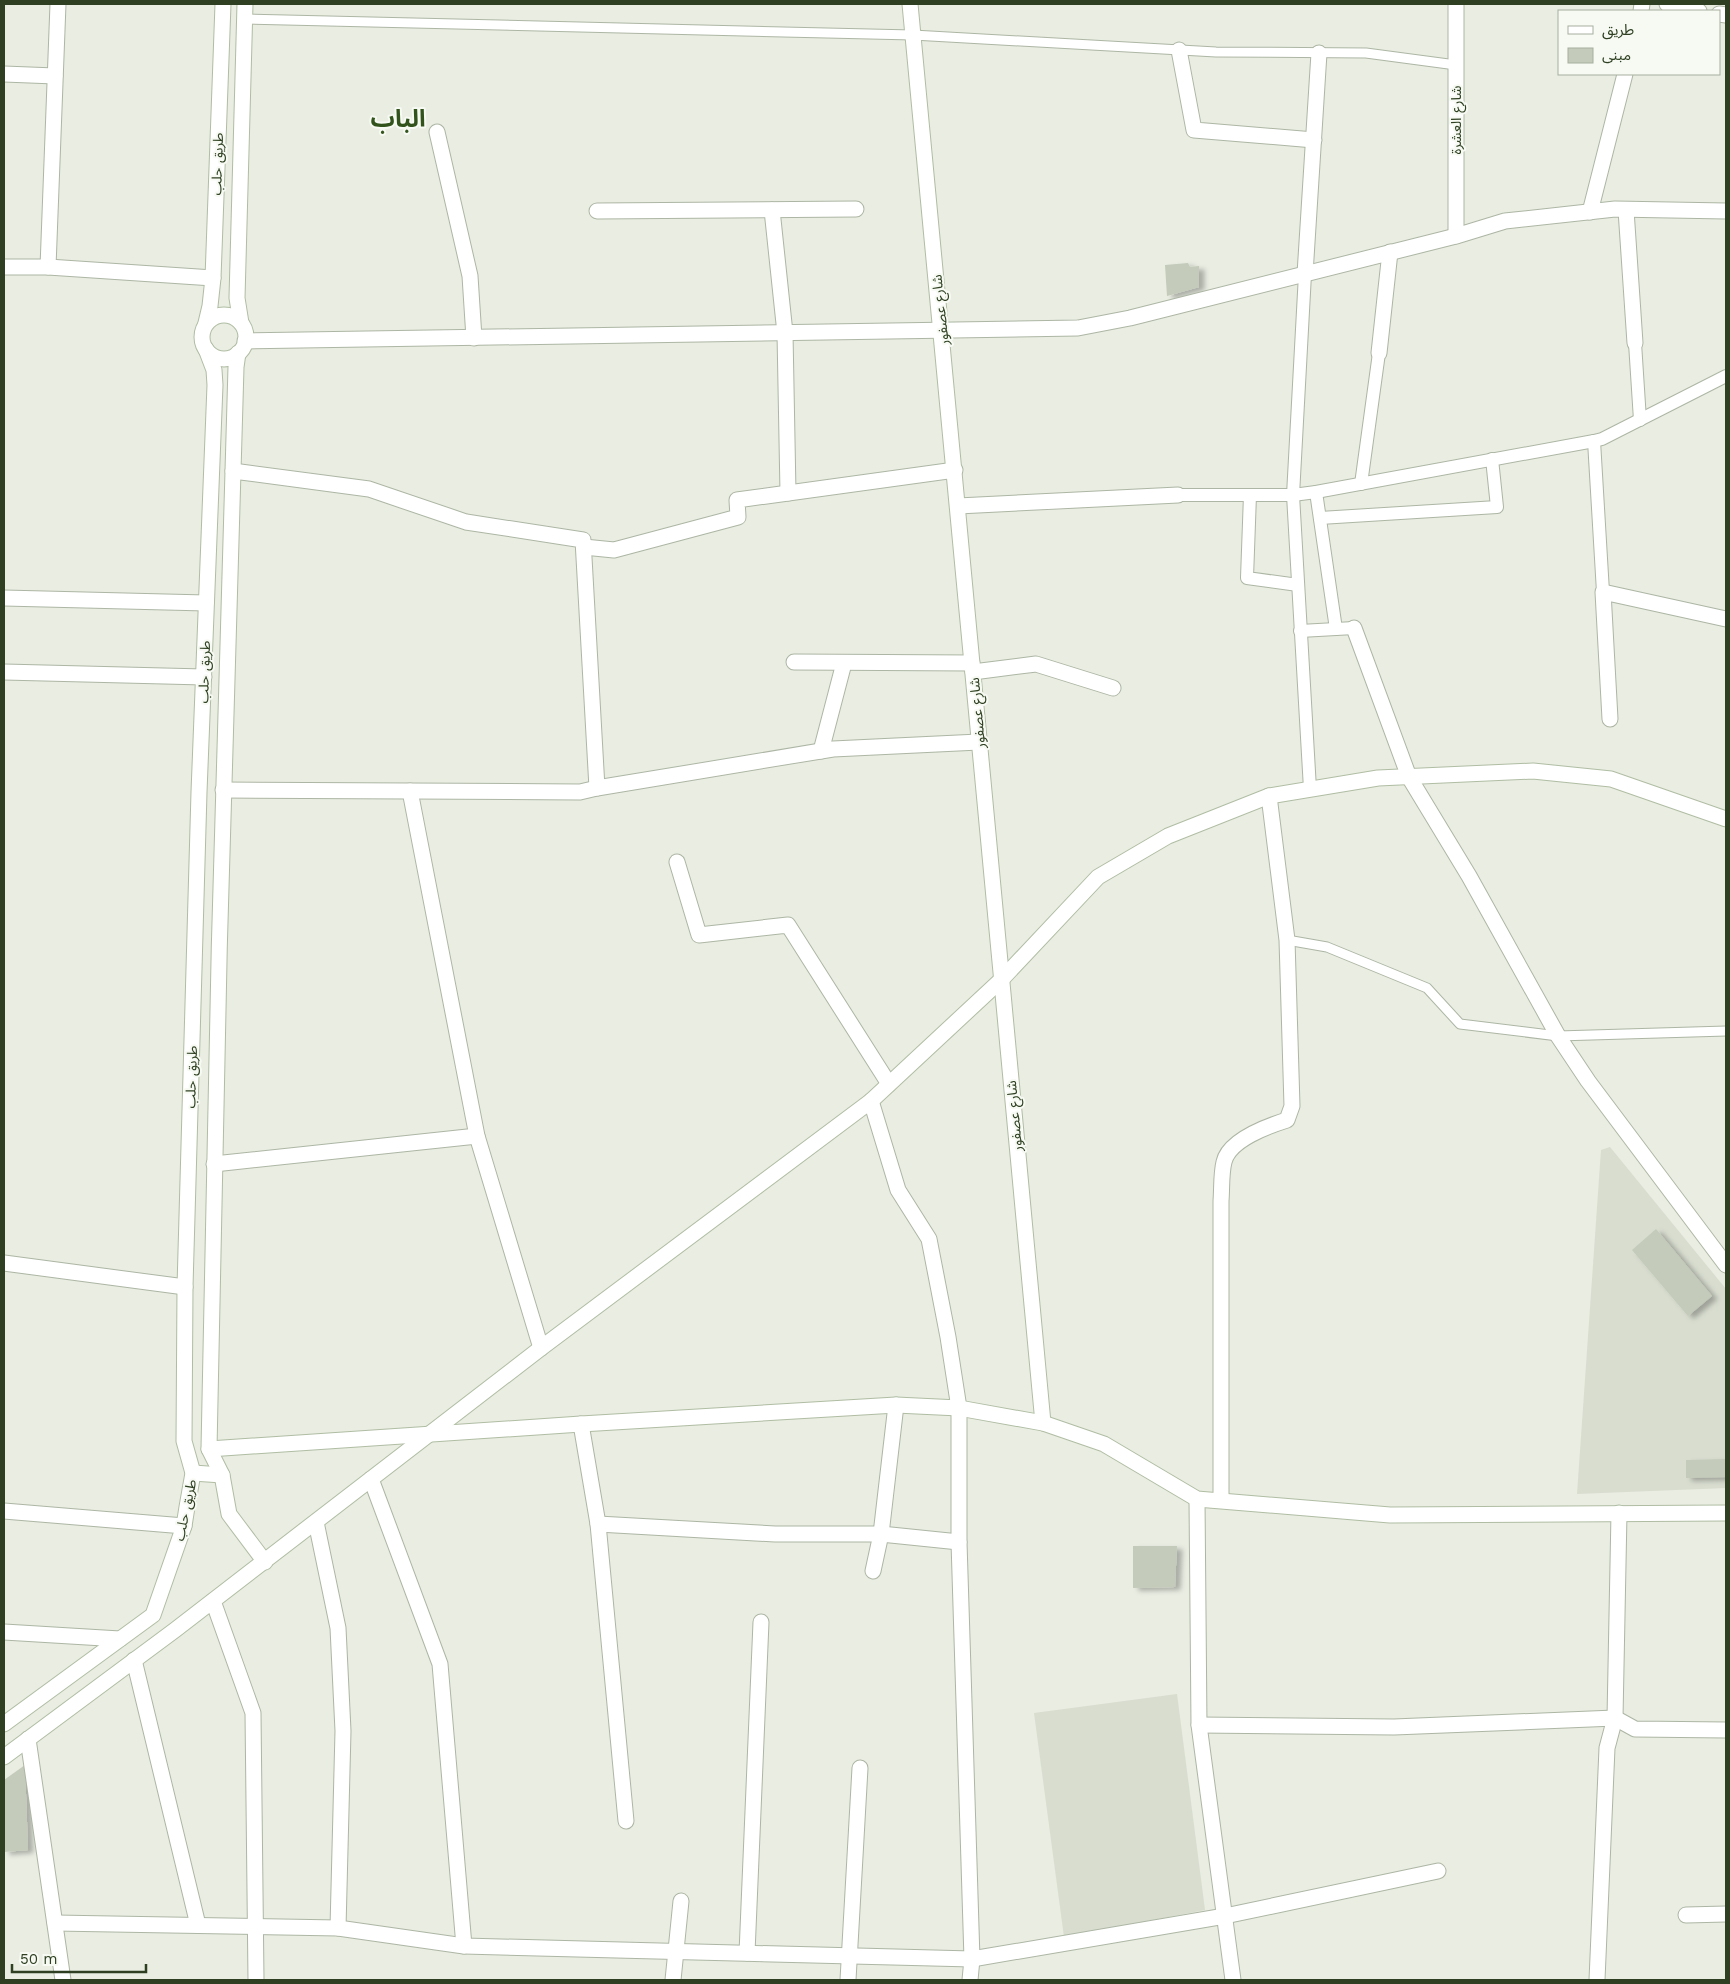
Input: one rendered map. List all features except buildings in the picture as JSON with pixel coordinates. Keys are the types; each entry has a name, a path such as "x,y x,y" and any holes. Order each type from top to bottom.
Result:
{"street":[{"path":"48,268 58,4"},
{"name":"طريق حلب","path":"206,323 213,278 223,4"},
{"name":"شارع عصفور","path":"910,4 943,331 979,742 1043,1423"},
{"name":"شارع العشرة","path":"1456,4 1456,236"},
{"path":"1667,4 1694,10"},
{"path":"245,11 238,298 241,323 245,332 236,367 223,790 209,1449 222,1475 229,1514 265,1562"},
{"path":"1179,50 1194,130 1314,140"},
{"path":"1310,789 1293,495 1319,53"},
{"path":"4,74 55,76"},
{"path":"1590,212 1625,75"},
{"path":"437,132 470,276 474,338"},
{"path":"597,211 856,209"},
{"path":"772,210 785,333 788,493"},
{"path":"241,323 236,318 224,315 217,316 206,323 202,334 202,340 206,349 211,354 222,358 233,356 242,347 474,338 1078,328 1130,318 1456,236 1505,221 1626,210 1726,210"},
{"path":"1626,210 1640,420"},
{"path":"1361,484 1379,353 1390,252"},
{"path":"4,267 213,278"},
{"name":"طريق حلب","path":"153,1615 184,1526 193,1473 184,1441 185,1287 199,792 215,377 211,359 206,349"},
{"path":"958,506 1178,495 1293,495 1316,492 1602,439 1726,376"},
{"path":"1594,441 1610,719"},
{"path":"1320,518 1497,507 1492,460"},
{"path":"584,547 614,550 738,517 737,500 955,470"},
{"path":"233,471 369,490 466,522 583,540 597,788"},
{"path":"1316,492 1336,629"},
{"path":"1250,495 1247,578 1298,585"},
{"path":"1603,592 1726,619"},
{"path":"4,598 206,603"},
{"path":"1300,630 1354,628 1409,777 1469,876 1558,1036 1588,1081 1726,1265"},
{"path":"794,662 973,667 1036,664 1113,688"},
{"path":"820,751 844,663"},
{"path":"4,672 204,677"},
{"path":"223,790 580,792 820,751 979,742"},
{"path":"4,1757 214,1601 541,1348 871,1101 1001,980 1098,877 1168,836 1269,796 1378,778 1533,771 1611,779 1726,819"},
{"path":"410,791 476,1136 541,1348"},
{"path":"1221,1500 1222,1201 1224,1160 1237,1143 1265,1126 1287,1120 1292,1106 1287,940 1269,796"},
{"path":"677,862 699,935 788,925 889,1084"},
{"path":"871,1101 898,1190 928,1239 948,1337 959,1408 959,1542 972,1959 970,1980"},
{"path":"214,1164 476,1136"},
{"path":"4,1263 185,1287"},
{"path":"209,1449 427,1436 581,1424 896,1406 959,1408 1043,1423 1104,1444 1197,1499 1390,1515 1726,1513"},
{"path":"873,1572 881,1534 896,1406"},
{"path":"581,1424 598,1524 626,1821"},
{"path":"193,1473 222,1475"},
{"path":"371,1479 440,1664 464,1946"},
{"path":"1197,1499 1199,1725 1233,1980"},
{"path":"4,1511 184,1526"},
{"path":"1597,1980 1608,1748 1615,1718 1619,1513"},
{"path":"316,1522 338,1628 343,1731 338,1928"},
{"path":"598,1524 775,1534 881,1534 959,1542"},
{"path":"214,1601 253,1713 256,1980"},
{"path":"4,1724 153,1615 175,1630"},
{"path":"747,1953 761,1622"},
{"path":"4,1632 120,1639"},
{"path":"134,1660 198,1926"},
{"path":"1199,1725 1394,1727 1615,1718 1634,1729 1726,1730"},
{"path":"28,1739 63,1980"},
{"path":"848,1980 860,1768"},
{"path":"55,1923 338,1928 464,1946 972,1959 1224,1916 1438,1871"},
{"path":"673,1980 680,1901"},
{"path":"1686,1915 1726,1914"}],"lane":[{"path":"245,11 913,35 1179,50 1366,53 1456,65"},
{"path":"1287,940 1327,947 1427,988 1460,1024 1558,1036 1726,1031"}],"shaded area":[{"path":"1610,1147 1726,1289 1726,1488 1577,1494 1601,1150"},
{"path":"1177,1694 1205,1910 1064,1937 1034,1713"}],"district":[{"name":"الباب","path":"398,119"}]}
